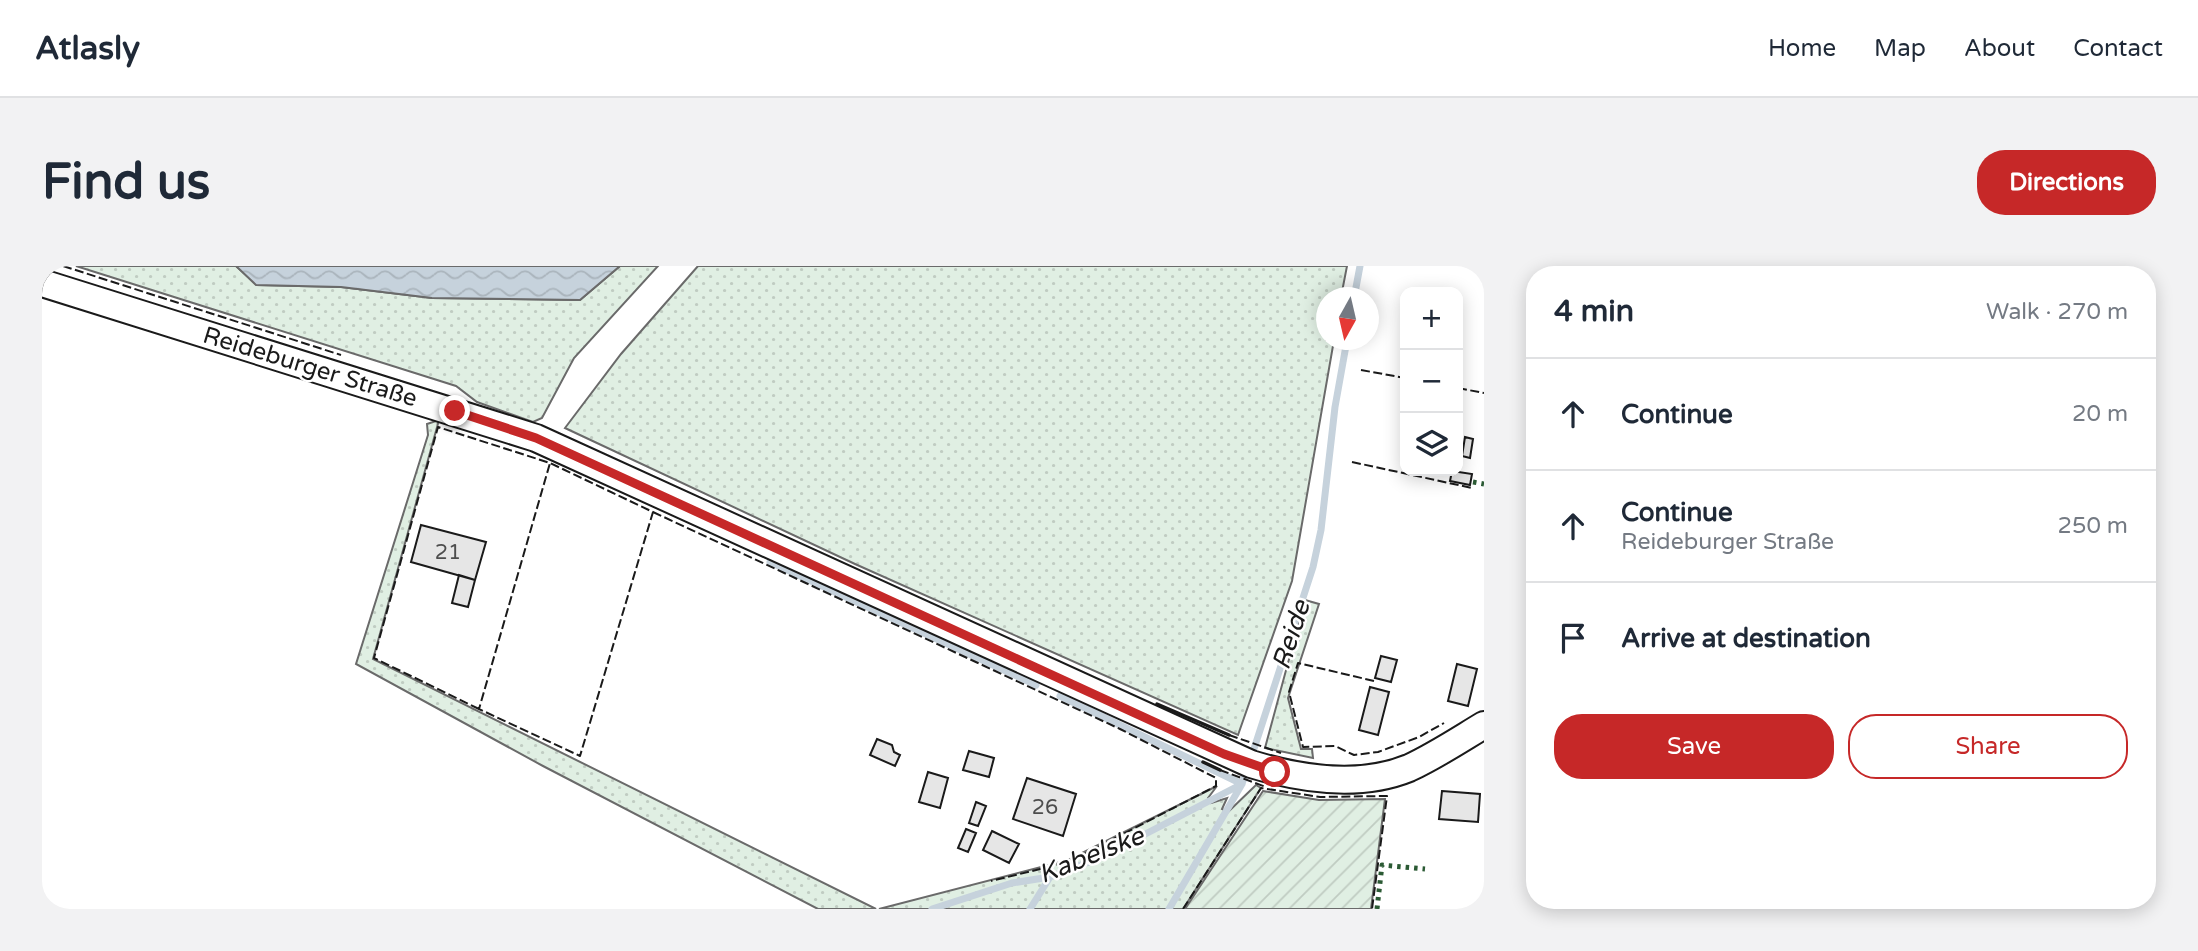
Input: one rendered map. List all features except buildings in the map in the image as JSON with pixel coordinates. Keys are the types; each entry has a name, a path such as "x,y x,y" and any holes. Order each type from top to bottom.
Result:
{"street":[{"name":"Reideburger Straße","path":"42,284 536,438 1224,754 1275,772 1319,779 1354,779 1385,775 1408,768 1484,725"}],"green space":[{"path":"76,266 236,266 257,285 341,287 432,298 580,300 620,266 658,266 574,358 542,418 533,422 477,402 456,386"},
{"path":"698,266 1347,266 1343,287 1316,287 1316,350 1332,350 1292,581 1238,735 855,564 565,428 621,354"},
{"path":"439,420 373,659 876,909 818,909 543,766 356,664 428,435 427,424"},
{"path":"1305,600 1319,604 1288,698 1301,749 1312,749 1313,758 1265,748"},
{"path":"1256,785 1261,788 1183,909 879,909 1068,860 1217,786 1208,798 1211,803 1227,798 1222,809 1228,812"},
{"path":"1263,791 1319,800 1385,799 1371,909 1185,909"}],"water":[{"path":"236,266 620,266 580,300 432,298 341,287 256,285"}],"waterway":[{"name":"Reide","path":"1356,287 1360,266"},
{"name":"Reide","path":"1251,758 1313,567 1321,530 1335,407 1345,350"},
{"path":"770,562 1036,685"},
{"path":"1060,696 1242,784"},
{"name":"Reide","path":"1169,909 1242,784 1247,769"},
{"name":"Kabelske","path":"932,909 1012,883 1050,877 1099,858 1242,784"},
{"path":"1030,909 1050,877"}],"hedge":[{"path":"1473,482 1484,484"},
{"path":"1377,909 1382,865 1425,869"}],"fence":[{"path":"63,266 341,355"},
{"path":"1361,370 1400,377"},
{"path":"1463,389 1484,393"},
{"path":"479,709 374,658 438,427 550,463 653,512 580,756 479,709 550,463"},
{"path":"1352,462 1472,488"},
{"path":"653,512 1120,729 1216,778 1216,786 1069,862 991,881"},
{"path":"1374,681 1298,663 1289,692 1303,747 1335,746 1354,755 1378,752 1419,737 1444,723"},
{"path":"1229,735 1281,753"},
{"path":"1220,770 1266,787"},
{"path":"1183,909 1261,788 1320,797 1387,796 1372,909"}],"wall":[{"path":"1157,704 1229,735"},
{"path":"1203,762 1220,770"}],"route":[{"path":"455,411 536,438 1224,754 1275,772"}]}
